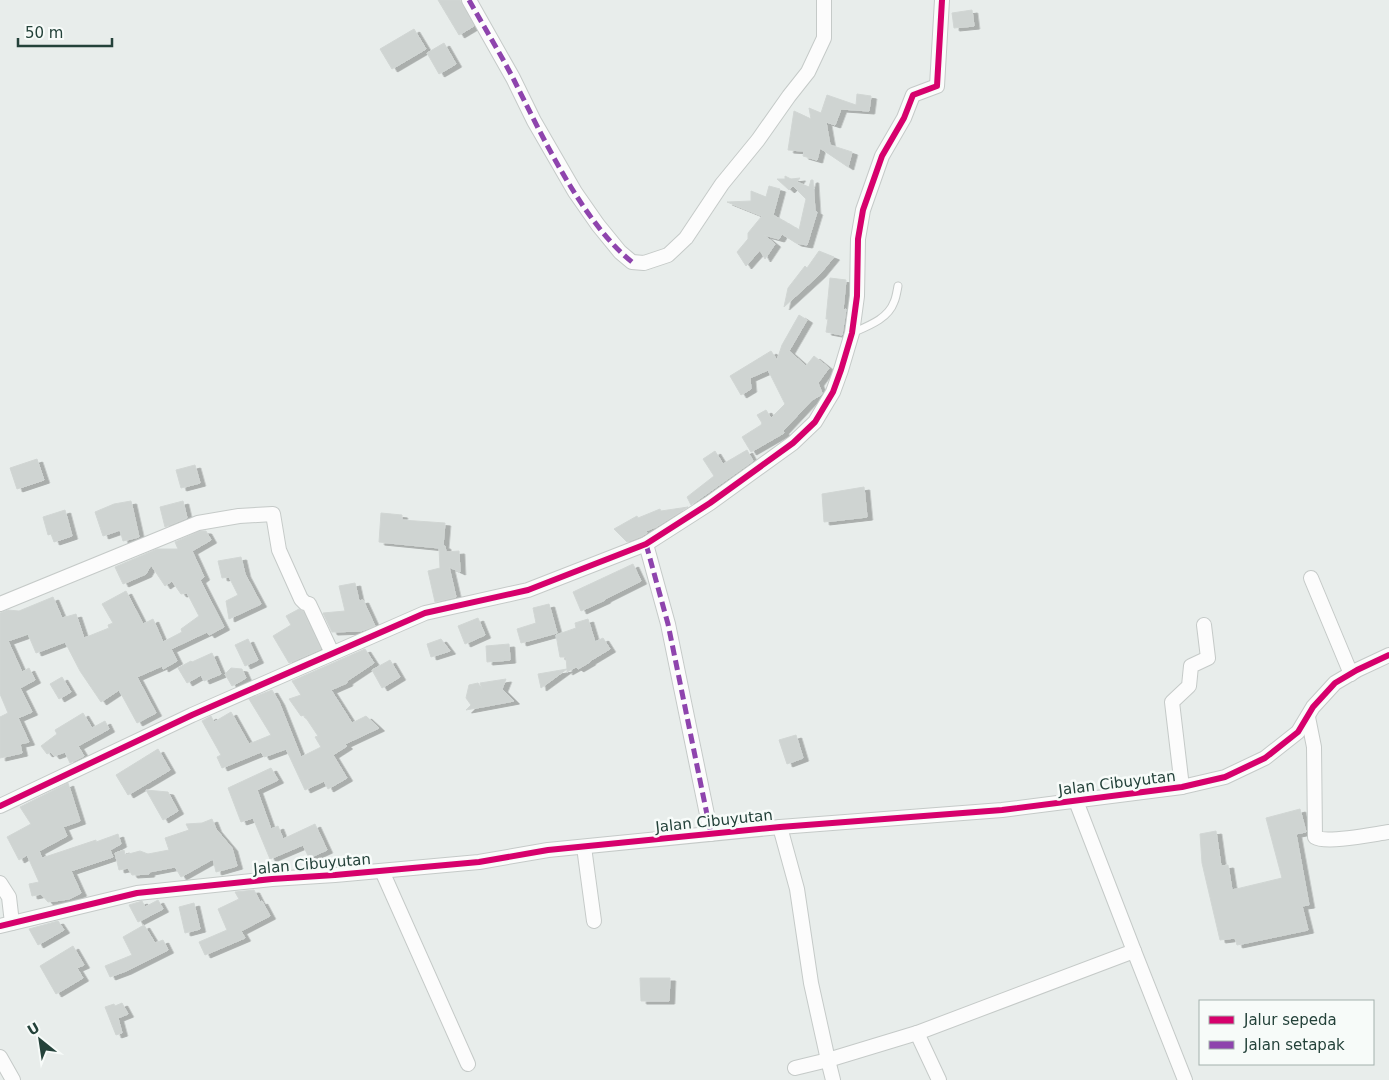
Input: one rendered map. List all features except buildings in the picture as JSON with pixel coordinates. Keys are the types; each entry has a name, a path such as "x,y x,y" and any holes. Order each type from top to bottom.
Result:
{"street":[{"path":"470,0 574,192 620,252 632,262 644,263 668,255 686,238 722,184 758,140 808,72 824,38 824,0"},
{"path":"0,806 192,714 425,613 528,590 646,544 710,503 793,443 815,422 833,392 852,333 857,296 858,239 863,210 882,156 899,127 914,95 937,86 942,0"},
{"path":"0,604 198,523 239,516 273,514 279,550 301,599 309,604 315,613 332,653"},
{"path":"646,544 668,624 711,834"},
{"path":"1311,578 1351,674"},
{"path":"1182,787 1171,709 1172,702 1189,686 1191,666 1208,658 1204,625"},
{"name":"Jalan Cibuyutan","path":"6,925 137,893 272,879 479,862 548,850 780,827 901,819 1076,802 1182,787 1225,777 1265,758 1298,732 1313,706 1335,683 1389,655"},
{"path":"1308,717 1314,747 1315,837 1322,840 1389,832"},
{"path":"1076,802 1185,1080"},
{"path":"780,827 796,888 812,983 833,1080"},
{"path":"584,847 594,922"},
{"path":"382,870 468,1064"},
{"path":"0,883 9,897 6,925"},
{"path":"795,1068 917,1033 1134,950"},
{"path":"917,1033 938,1080"},
{"path":"0,1057 13,1080"}],"lane":[{"path":"852,333 871,325 887,314 895,302 898,286"}],"marked path":[{"path":"469,0 509,70 537,127 565,177 597,225 632,262"},
{"path":"646,544 668,624 711,834"}],"cycle path":[{"path":"0,806 192,715 425,613 528,590 646,544 710,503 793,443 815,422 833,392 841,370 852,333 857,296 858,239 863,210 882,156 904,118 913,95 937,86 942,0"},
{"path":"0,926 137,893 272,879 479,862 548,850 780,827 1002,810 1182,787 1225,777 1265,758 1298,732 1313,707 1335,683 1389,655"}]}
